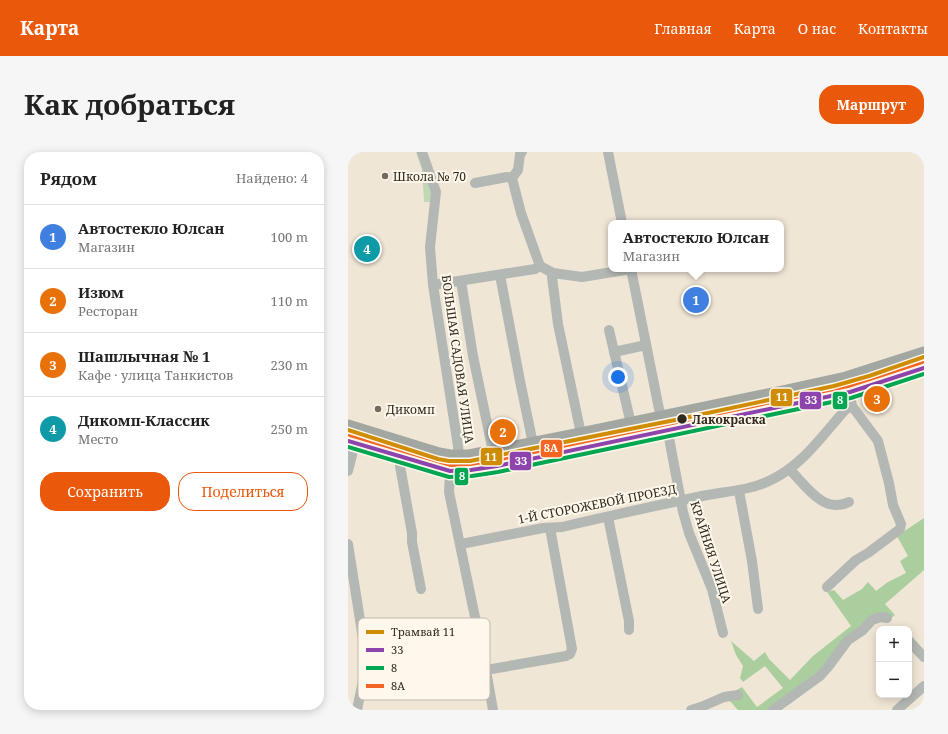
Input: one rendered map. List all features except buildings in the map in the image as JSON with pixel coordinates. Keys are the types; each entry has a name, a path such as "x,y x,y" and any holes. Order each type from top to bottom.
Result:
{"main road":[{"path":"348,426 439,454 469,456 662,418 846,378 924,353"},
{"path":"352,442 450,471 471,470 497,466 850,392 924,368"}],"street":[{"name":"БОЛЬШАЯ САДОВАЯ УЛИЦА","path":"422,152 436,196 430,246 433,285 459,456 450,471 449,492 476,618"},
{"path":"512,178 518,170 520,154 522,152"},
{"path":"608,152 621,220"},
{"path":"475,183 507,177 512,178"},
{"path":"512,178 521,213 540,266 553,273 582,277 613,272"},
{"path":"433,285 535,269 540,266"},
{"name":"КРАЙНЯЯ УЛИЦА","path":"632,272 658,409 669,438 681,501 689,533 712,589 723,633"},
{"path":"553,273 558,324 581,434"},
{"path":"500,275 533,444"},
{"path":"461,281 473,356 493,452"},
{"path":"609,330 631,424"},
{"path":"614,352 646,345"},
{"path":"827,587 856,560 900,529 901,524 893,505 878,441 852,406 850,392"},
{"name":"1-Й СТОРОЖЕВОЙ ПРОЕЗД","path":"461,544 562,527 712,494 739,491 773,479 789,469 811,450 845,410 852,406"},
{"path":"348,471 352,442"},
{"path":"400,457 400,466 412,533 412,542 421,589"},
{"path":"789,469 820,500 836,505 849,502"},
{"path":"739,491 752,561 757,605"},
{"path":"608,517 629,621 629,630"},
{"path":"490,669 566,656 570,654 572,648 550,528"},
{"path":"348,544 360,618"},
{"path":"773,710 820,676 848,640 863,630 872,620 881,617 886,618"},
{"path":"912,644 924,657"},
{"path":"898,710 924,686"},
{"name":"БОЛЬШАЯ САДОВАЯ УЛИЦА","path":"490,693 493,710"},
{"path":"691,710 702,707 724,697 738,695"},
{"path":"357,710 359,700"}],"green space":[{"path":"416,152 419,152 431,193 431,202 424,202 422,170"},
{"path":"924,518 924,570 885,604 895,615 891,618 880,614 826,667 769,710 738,710 729,700 728,695 742,687 757,707 783,688 765,666 743,682 740,678 743,666 736,655 731,641 754,661 765,652 769,659 790,680 813,656 851,626 827,592 834,590 843,600 862,589 868,582 876,591 888,582 906,573 900,561 908,556 897,536"}],"tram line":[{"name":"11","path":"348,430 438,459 449,461 470,461 675,420 834,386 869,376 924,357"}],"transit line":[{"name":"8А","path":"350,435 451,465 470,464 496,460 848,386 922,362"},
{"name":"33","path":"348,441 450,471 471,470 497,466 850,392 924,368"},
{"name":"8","path":"348,447 449,477 472,476 498,472 851,398 924,374"}],"place":[{"name":"Школа № 70","path":"385,176"},
{"name":"Дикомп-Классик","path":"367,249"},
{"name":"Автостекло Юлсан","path":"696,300"},
{"name":"Шашлычная № 1","path":"877,399"},
{"name":"Дикомп","path":"378,409"},
{"name":"Лакокраска","path":"682,419"},
{"name":"Изюм","path":"503,432"}]}
